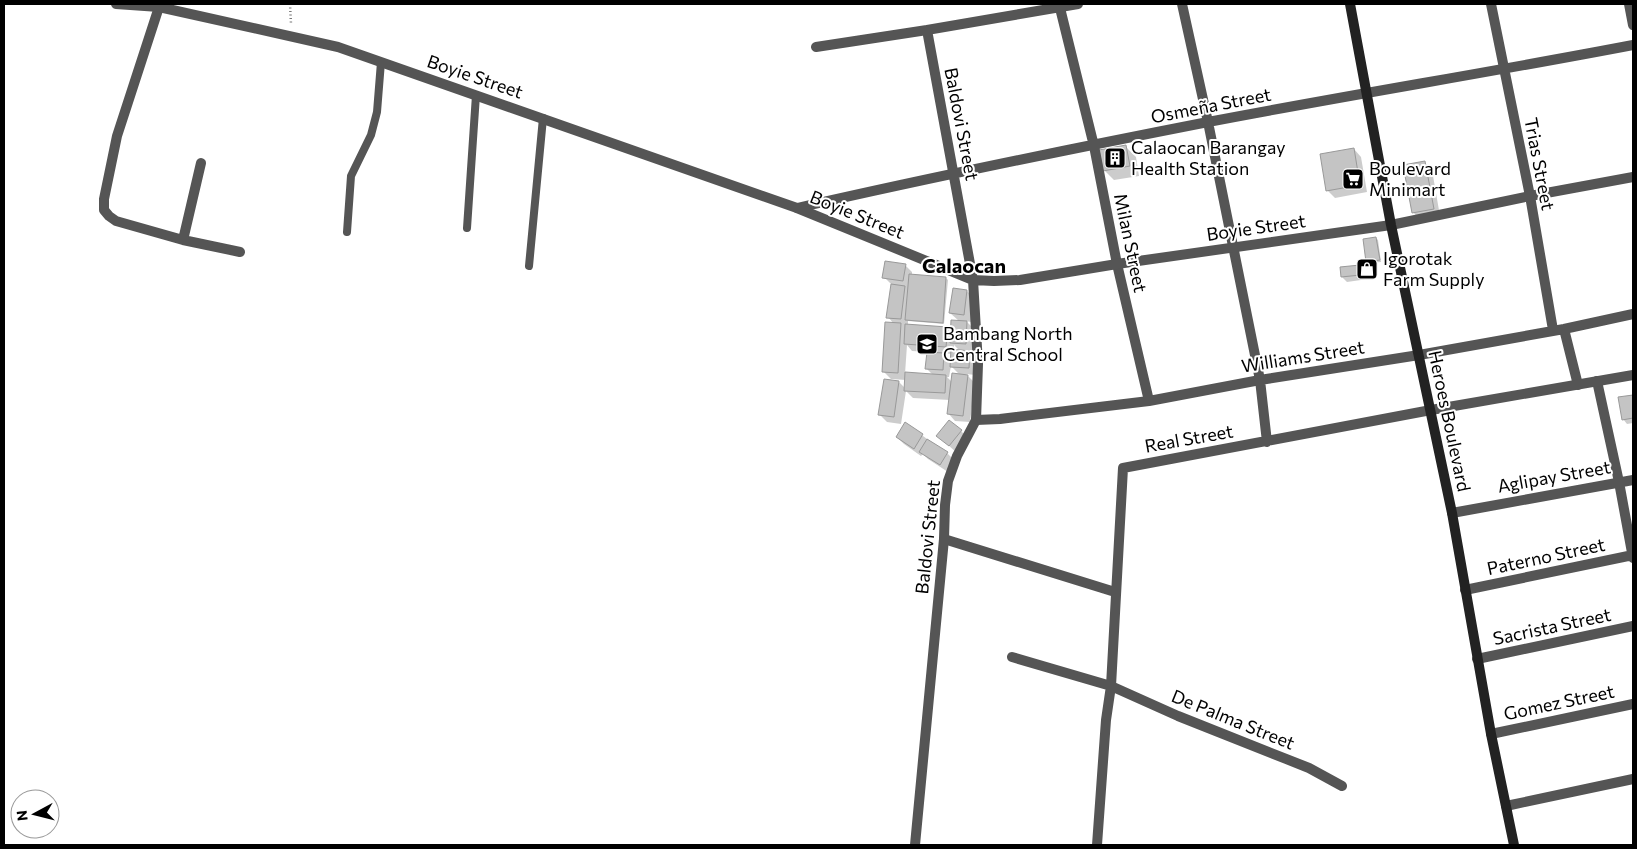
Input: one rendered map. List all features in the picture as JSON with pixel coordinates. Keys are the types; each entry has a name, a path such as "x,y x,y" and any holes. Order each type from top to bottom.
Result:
{"main road":[{"name":"Heroes Boulevard","path":"1350,4 1391,225 1452,513 1491,734 1514,845"}],"street":[{"name":"Boyie Street","path":"116,4 159,7 338,47 797,208 972,280 1020,280 1117,264 1391,225 1633,177"},
{"path":"816,47 927,30 1059,5 1078,4"},
{"path":"1182,4 1260,380 1267,442"},
{"name":"Trias Street","path":"1491,4 1559,329 1578,385"},
{"path":"1629,4 1633,26"},
{"name":"Milan Street","path":"1059,5 1094,146 1117,264 1149,402"},
{"path":"159,7 117,136 104,199 104,210 116,221 183,240 240,252"},
{"name":"Baldovi Street","path":"915,845 944,539 944,505 948,480 957,456 976,420 978,364 972,280 927,30"},
{"name":"Osmeña Street","path":"797,208 953,173 1208,122 1504,70 1633,45"},
{"path":"183,240 201,163"},
{"name":"Williams Street","path":"976,420 1149,402 1260,380 1419,355 1633,314"},
{"name":"Real Street","path":"1097,845 1106,720 1111,686 1123,468 1431,410 1633,375"},
{"path":"1598,381 1633,556"},
{"name":"Aglipay Street","path":"1452,513 1633,480"},
{"path":"944,539 1115,592"},
{"name":"Paterno Street","path":"1465,590 1633,556"},
{"name":"Sacrista Street","path":"1477,658 1633,626"},
{"name":"De Palma Street","path":"1012,657 1111,686 1309,768 1342,786"},
{"name":"Gomez Street","path":"1491,734 1633,704"},
{"path":"1506,806 1633,779"}],"lane":[{"path":"347,232 351,176 371,135 378,112 381,62"},
{"path":"466,228 476,95"},
{"path":"529,266 543,118"}],"path":[{"path":"290,4 291,36"}],"building":[{"name":"Calaocan Barangay Health Station","path":"1126,145 1130,166 1103,171 1099,150"},
{"path":"1354,148 1360,185 1326,191 1320,154"},
{"path":"1425,161 1434,209 1412,213 1403,165"},
{"path":"1376,237 1380,260 1366,262 1363,239"},
{"path":"885,261 906,264 903,281 882,278"},
{"path":"1370,264 1371,274 1341,277 1340,267"},
{"path":"909,274 946,277 943,323 905,320"},
{"path":"891,284 905,286 901,319 886,318"},
{"path":"953,288 967,290 964,315 949,313"},
{"path":"951,320 967,321 966,344 950,343"},
{"path":"885,322 901,323 898,373 882,372"},
{"path":"905,324 948,327 946,347 904,344"},
{"path":"951,349 970,351 969,368 950,367"},
{"path":"927,352 944,353 943,370 925,369"},
{"path":"905,372 946,375 945,393 904,391"},
{"path":"952,373 968,375 963,416 947,414"},
{"path":"884,379 899,381 894,417 878,415"},
{"path":"1633,395 1633,418 1622,420 1618,397"},
{"path":"949,420 962,430 949,446 936,436"},
{"path":"905,422 923,434 914,449 896,437"},
{"path":"927,439 948,452 940,465 919,452"}],"place":[{"name":"Calaocan Barangay Health Station","path":"1115,158"},
{"name":"Boulevard Minimart","path":"1353,179"},
{"name":"Igorotak Farm Supply","path":"1367,269"},
{"name":"Bambang North Central School","path":"927,344"}],"district":[{"name":"Calaocan","path":"964,266"}]}
